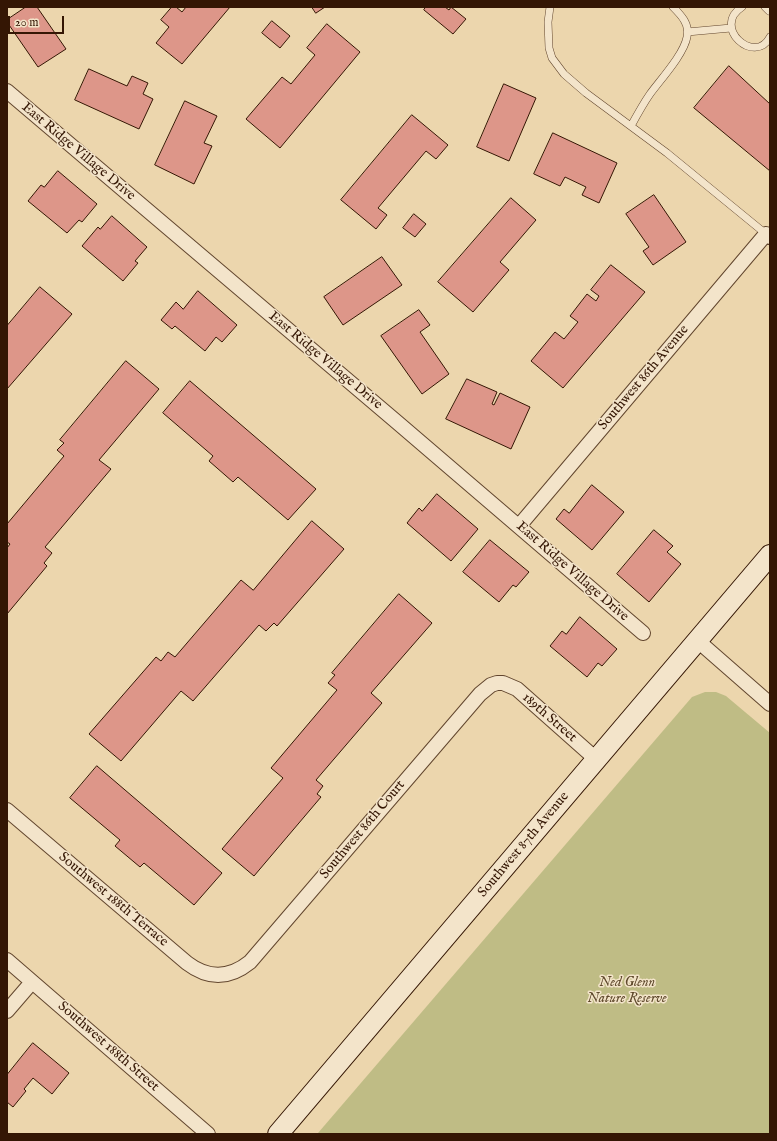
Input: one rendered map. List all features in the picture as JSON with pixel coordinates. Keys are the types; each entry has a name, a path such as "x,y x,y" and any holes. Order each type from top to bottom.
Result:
{"street":[{"name":"East Ridge Village Drive","path":"7,91 643,632"},
{"name":"Southwest 86th Avenue","path":"519,526 768,235"},
{"name":"Southwest 87th Avenue","path":"282,1133 770,555"},
{"path":"698,641 770,704"},
{"name":"189th Street","path":"497,683 503,682 516,689 597,760"},
{"name":"Southwest 86th Court","path":"227,974 235,972 250,962 480,694 497,683"},
{"name":"Southwest 188th Terrace","path":"7,810 187,963 197,970 209,975 227,974"},
{"name":"Southwest 188th Street","path":"7,960 208,1134"},
{"path":"7,1011 32,982"}],"lane":[{"path":"550,7 548,22 549,48 552,58 557,66 577,86 672,157 768,235"},
{"path":"631,126 646,101 678,57 688,36 687,25 682,16 673,7"},
{"path":"742,7 732,17 731,28 736,37 745,45 755,48 762,47 767,43 770,37"},
{"path":"687,32 731,28"}],"green space":[{"name":"Ned Glenn Nature Reserve","path":"705,692 716,692 726,696 770,733 770,1134 318,1133 692,697"}],"building":[{"path":"26,7 37,7 66,49 38,67 7,22 7,20"},
{"path":"172,7 176,7 182,12 186,7 230,7 182,64 156,43 169,27 161,20"},
{"path":"312,7 325,7 316,13"},
{"path":"426,7 445,7 449,10 451,7 466,19 453,34 424,10"},
{"path":"272,21 290,36 280,48 262,33"},
{"path":"327,24 360,52 280,148 246,119 282,77 291,84 315,55 307,48"},
{"path":"729,66 770,104 770,171 694,108"},
{"path":"89,69 127,86 132,76 148,83 143,94 153,99 139,129 75,100"},
{"path":"504,84 536,98 509,161 477,147"},
{"path":"185,101 217,116 204,143 212,146 194,184 155,165"},
{"path":"412,115 448,145 436,159 426,151 378,208 387,215 376,229 341,200"},
{"path":"553,133 617,163 599,203 582,195 586,187 565,177 560,186 534,174"},
{"path":"58,171 97,204 82,222 79,220 67,233 28,201 41,185 44,187"},
{"path":"654,195 686,242 653,265 643,251 649,247 626,214"},
{"path":"511,198 536,220 500,262 509,270 473,312 438,282"},
{"path":"414,214 426,224 415,237 403,228"},
{"path":"112,216 147,247 135,261 138,263 123,281 82,246 98,227 100,229"},
{"path":"382,257 402,285 343,325 324,297"},
{"path":"611,265 645,292 563,388 531,361 555,332 564,339 578,322 570,316 587,294 596,301 599,296 591,290"},
{"path":"40,287 72,314 7,389 7,326"},
{"path":"198,291 237,325 222,342 216,337 205,351 175,326 172,329 161,320 176,302 183,309"},
{"path":"419,310 430,325 420,332 449,374 422,394 381,336"},
{"path":"126,361 159,389 99,460 111,469 45,547 52,553 44,563 47,566 7,614 7,548 10,544 7,542 7,524 64,456 57,450 64,443 60,440"},
{"path":"467,379 497,392 492,404 494,405 500,393 530,407 511,449 446,419"},
{"path":"190,381 316,489 288,520 238,477 233,482 209,461 213,456 163,413"},
{"path":"592,485 624,512 592,550 556,519 564,509 569,513"},
{"path":"437,494 478,529 451,561 407,523 419,508 422,511"},
{"path":"312,521 344,549 277,626 274,623 266,631 259,625 193,701 181,691 121,761 89,734 156,657 161,661 168,652 175,657 241,580 253,590"},
{"path":"654,530 673,546 667,552 681,564 649,602 617,574"},
{"path":"490,540 529,572 516,587 513,585 499,602 463,572"},
{"path":"399,594 432,623 371,693 382,703 316,780 323,786 317,794 321,797 254,876 222,849 283,778 271,768 337,690 328,683 335,675 332,673"},
{"path":"580,617 617,649 602,666 598,663 587,677 550,646 562,631 566,634"},
{"path":"97,766 222,873 194,905 144,863 140,867 115,846 120,840 70,798"},
{"path":"33,1043 69,1073 52,1094 33,1078 24,1089 26,1091 13,1107 7,1102 7,1075"}]}
